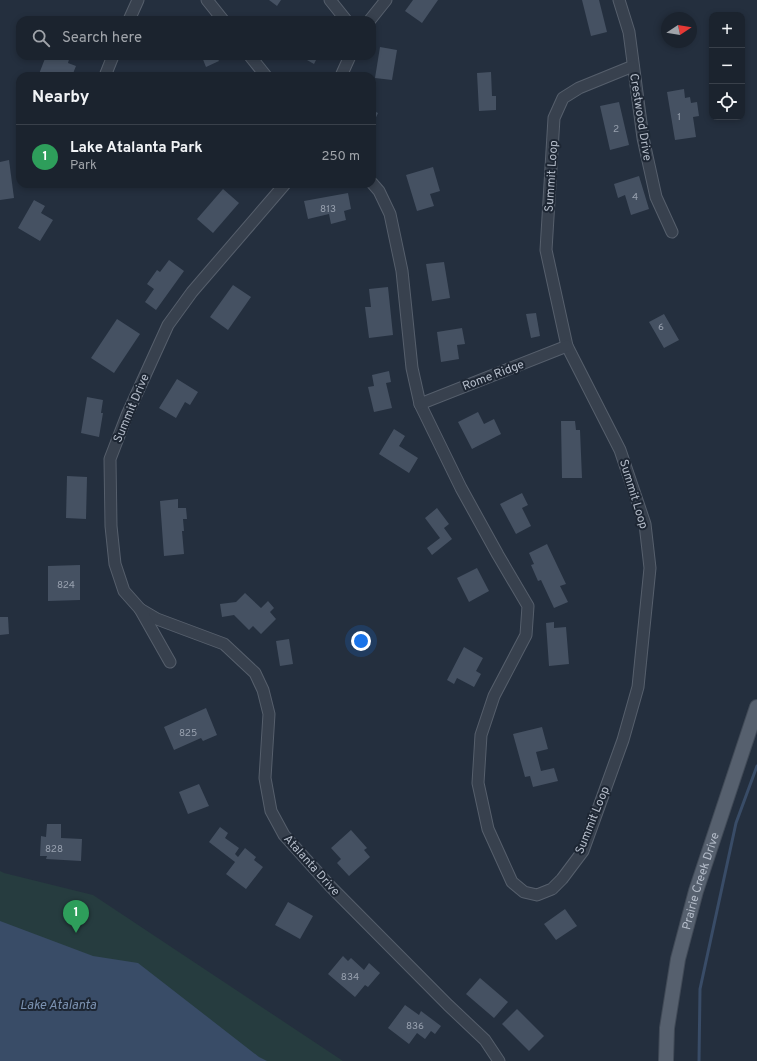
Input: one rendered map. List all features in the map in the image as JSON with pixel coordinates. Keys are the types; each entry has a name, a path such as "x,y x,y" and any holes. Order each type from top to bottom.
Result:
{"main road":[{"name":"Prairie Creek Drive","path":"666,1061 667,1028 678,959 696,891 757,707"}],"street":[{"path":"131,16 138,0"},
{"path":"207,0 220,16"},
{"path":"330,0 343,16"},
{"path":"373,16 386,0"},
{"name":"Crestwood Drive","path":"620,0 629,32 643,138 656,197 672,232"},
{"path":"106,72 111,60"},
{"path":"253,60 263,72"},
{"path":"343,72 348,60"},
{"name":"Summit Loop","path":"376,188 390,214 402,271 412,368 420,404 461,488 498,556 528,606 526,635 494,696 481,735 478,783 488,829 512,882 524,892 537,895 552,889 583,851 623,740 638,687 650,568 644,524 620,450 567,346 546,250 554,118 563,98 579,88 633,66"},
{"name":"Summit Drive","path":"170,662 140,609 124,591 115,564 111,526 110,459 127,415 168,325 192,292 282,188"},
{"name":"Rome Ridge","path":"420,404 567,346"},
{"name":"Atalanta Drive","path":"140,609 157,619 224,644 255,673 263,690 269,714 265,778 271,811 284,835 330,886 448,1005 485,1040 499,1061"}],"green space":[{"path":"0,871 93,895 343,1061 0,1061"}],"water":[{"name":"Lake Atalanta","path":"0,921 93,956 138,963 259,1057 267,1061 0,1061"}],"building":[{"path":"269,0 281,0 277,6"},
{"path":"413,0 438,0 422,23 405,11"},
{"path":"582,0 599,0 607,32 591,36"},
{"path":"380,47 397,50 392,80 376,78"},
{"path":"44,60 69,60 68,63 76,66 74,72 40,72"},
{"path":"203,60 219,61 206,67"},
{"path":"307,60 316,60 314,64"},
{"path":"491,72 492,96 496,96 496,110 479,111 477,73"},
{"path":"684,89 685,98 690,97 691,103 697,102 699,116 693,117 696,137 675,140 667,92"},
{"path":"619,102 629,145 610,150 600,106"},
{"path":"9,160 14,198 0,200 0,162"},
{"path":"433,167 440,191 430,194 434,206 417,211 406,175"},
{"path":"639,176 649,209 631,215 625,195 618,198 614,184"},
{"path":"223,189 239,203 213,233 197,219"},
{"path":"348,193 351,209 344,211 346,220 331,224 329,214 308,219 304,201"},
{"path":"34,200 45,206 41,213 53,220 40,241 18,228"},
{"path":"169,260 184,271 156,310 145,302 154,289 147,284 157,270 160,272"},
{"path":"444,262 450,298 432,301 426,264"},
{"path":"233,285 251,297 228,330 210,317"},
{"path":"388,287 393,335 369,338 365,307 371,307 369,289"},
{"path":"536,313 540,336 531,338 526,314"},
{"path":"664,314 679,340 664,348 649,322"},
{"path":"117,319 140,334 114,373 91,358"},
{"path":"462,328 465,344 457,345 459,359 441,362 437,332"},
{"path":"389,371 391,382 386,383 392,408 374,412 368,387 374,386 372,375"},
{"path":"177,379 198,392 190,405 185,402 176,418 159,408"},
{"path":"87,397 103,400 101,413 103,413 99,437 81,433"},
{"path":"478,412 484,424 494,419 501,434 472,449 458,422"},
{"path":"561,421 575,421 576,430 580,430 582,478 562,478"},
{"path":"394,429 405,436 399,446 418,458 409,473 379,454"},
{"path":"67,476 87,477 86,519 66,518"},
{"path":"522,493 528,505 522,508 531,526 516,534 500,504"},
{"path":"178,499 178,508 186,508 187,519 183,519 184,531 182,531 184,554 164,556 160,501"},
{"path":"437,508 449,524 444,528 452,539 432,555 427,548 440,538 425,518"},
{"path":"547,544 566,584 560,586 568,602 554,608 541,580 538,581 531,565 534,564 529,553"},
{"path":"80,565 80,600 48,601 48,566"},
{"path":"477,568 489,591 469,602 457,578"},
{"path":"245,593 261,608 268,601 274,608 270,612 276,619 261,634 253,626 249,630 234,615 222,617 220,604 236,602"},
{"path":"0,617 8,617 9,634 0,635"},
{"path":"554,622 554,628 566,627 569,664 549,666 546,623"},
{"path":"289,639 293,664 280,666 276,641"},
{"path":"464,647 483,658 476,671 481,674 474,687 457,678 454,684 447,680"},
{"path":"206,708 217,735 203,741 201,738 174,750 164,727"},
{"path":"542,727 548,749 536,752 541,771 554,768 558,781 533,787 530,776 525,777 513,734"},
{"path":"199,784 209,806 188,814 179,792"},
{"path":"47,824 61,824 61,838 82,839 81,861 46,859 47,856 40,856 41,836 46,837"},
{"path":"220,827 228,833 225,838 239,848 235,854 238,857 245,848 256,857 254,860 263,867 246,889 226,874 235,862 209,842"},
{"path":"351,830 367,848 364,850 370,857 349,876 337,863 341,859 331,848"},
{"path":"288,902 313,916 300,939 275,925"},
{"path":"565,909 577,926 556,940 544,924"},
{"path":"343,956 348,961 351,958 364,970 369,963 380,973 368,987 365,985 355,997 328,974"},
{"path":"480,978 508,1002 494,1018 466,994"},
{"path":"405,1005 419,1015 421,1011 441,1026 435,1034 431,1031 425,1039 417,1033 409,1044 388,1028"},
{"path":"517,1009 544,1036 529,1051 502,1024"}],"waterway":[{"path":"699,1061 700,989 736,823 757,766"}],"place":[{"name":"Lake Atalanta Park","path":"76,933"}]}
